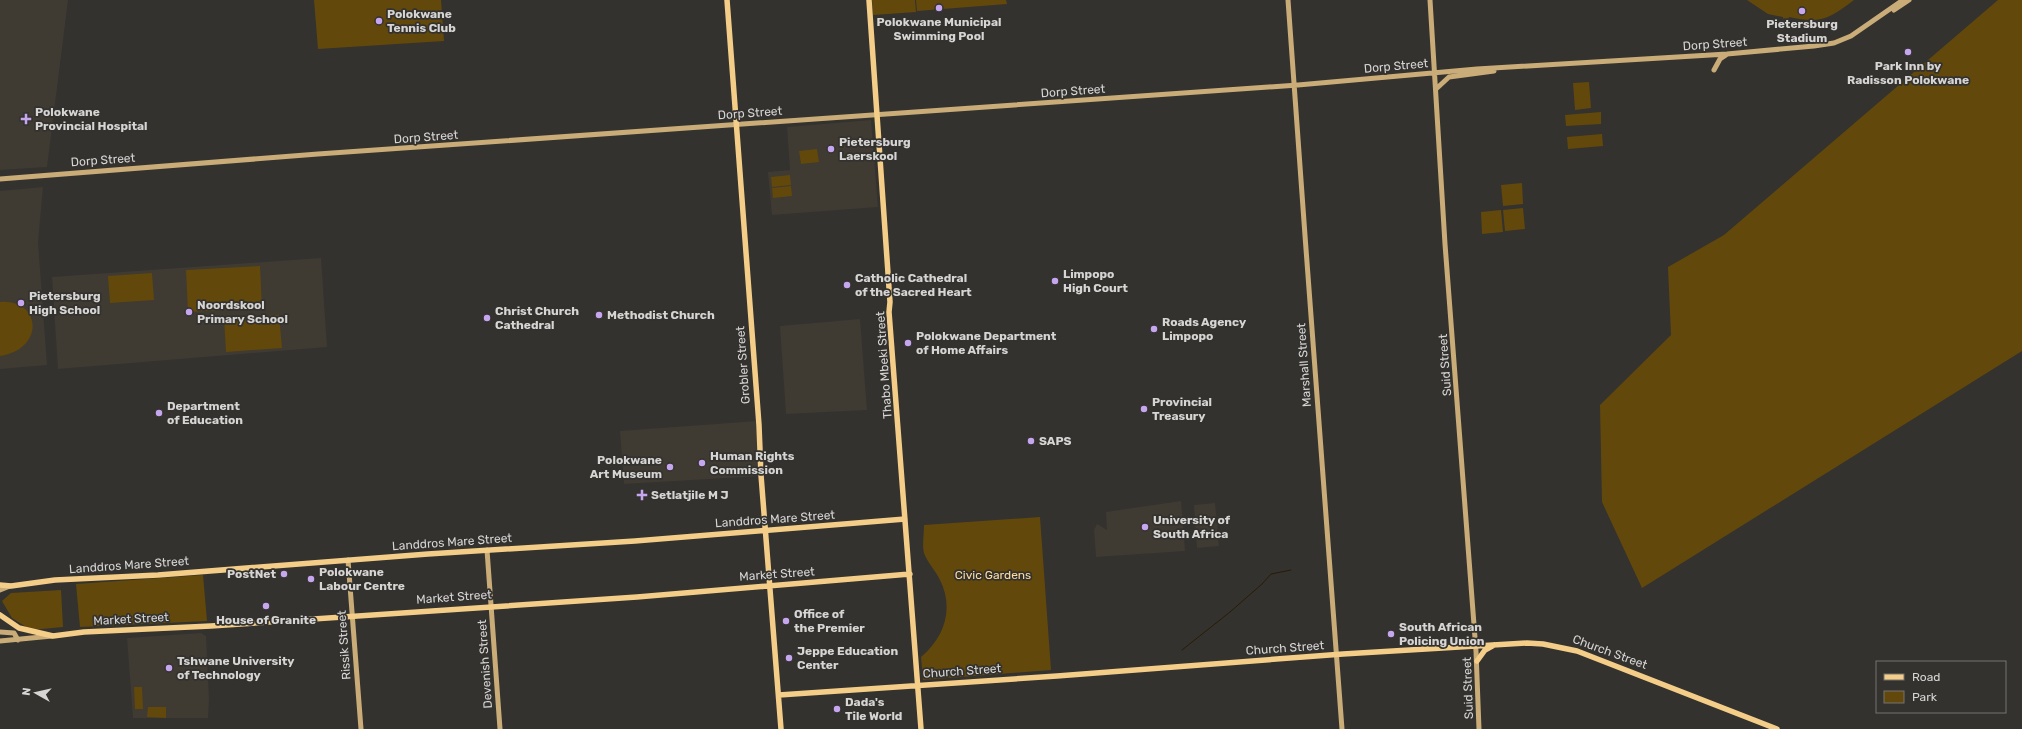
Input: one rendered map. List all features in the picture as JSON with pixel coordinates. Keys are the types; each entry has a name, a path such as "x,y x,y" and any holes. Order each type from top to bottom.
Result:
{"main road":[{"name":"Grobler Street","path":"727,0 781,729"},
{"name":"Thabo Mbeki Street","path":"869,0 890,302 889,312 891,319 921,729"},
{"name":"Landdros Mare Street","path":"0,585 11,586 55,580 158,575 487,550 635,541 905,519"},
{"name":"Market Street","path":"53,636 84,632 205,626 771,586 910,574"},
{"path":"0,615 19,628 53,636"},
{"path":"1477,661 1484,650 1496,644"},
{"name":"Church Street","path":"779,695 1476,645 1543,644 1577,651 1777,729"}],"street":[{"name":"Marshall Street","path":"1288,0 1309,280 1314,379 1342,729"},
{"name":"Suid Street","path":"1430,0 1445,244 1476,645 1479,729"},
{"name":"Dorp Street","path":"0,179 736,124 1294,85 1435,72 1727,54 1822,45 1834,42 1857,32 1902,0"},
{"name":"Dorp Street","path":"1857,32 1863,31 1909,0"},
{"path":"1714,70 1718,61 1727,54"},
{"name":"Dorp Street","path":"1436,89 1449,77 1486,73 1501,68"},
{"name":"Devenish Street","path":"487,550 500,729"},
{"name":"Rissik Street","path":"348,560 361,729"},
{"path":"0,590 11,586"},
{"path":"0,632 14,633 18,640"},
{"name":"Market Street","path":"0,641 53,636"}],"shaded area":[{"name":"Polokwane Provincial Hospital","path":"0,0 68,0 47,167 0,170"},
{"name":"Pietersburg Laerskool","path":"871,120 878,207 772,215 768,172 790,170 787,127"},
{"name":"Pietersburg High School","path":"43,187 38,242 47,365 0,369 0,191"},
{"name":"Noordskool Primary School","path":"321,258 327,347 58,369 52,277"},
{"path":"860,319 867,410 786,414 780,326"},
{"path":"757,421 761,476 624,484 620,431"},
{"name":"University of South Africa","path":"1181,501 1185,551 1096,557 1094,530 1097,524 1107,530 1106,512"},
{"name":"University of South Africa","path":"1215,503 1219,546 1197,548 1194,505"},
{"name":"Tshwane University of Technology","path":"201,633 206,636 209,699 208,718 133,718 127,638"}],"green space":[{"name":"Polokwane Tennis Club","path":"314,0 441,0 444,41 318,49"},
{"path":"872,0 915,0 916,12 873,15"},
{"name":"Polokwane Municipal Swimming Pool","path":"916,0 1006,0 1007,4 917,11"},
{"name":"Pietersburg Stadium","path":"1747,0 1854,0 1831,16 1817,20 1789,17 1788,20 1783,19 1783,17 1768,14"},
{"path":"1998,0 2022,0 2022,351 1642,588 1602,502 1600,405 1671,335 1668,267 1724,235"},
{"path":"1589,82 1591,108 1575,110 1573,83"},
{"path":"1601,112 1601,124 1566,126 1565,115"},
{"path":"1602,134 1603,146 1568,149 1567,137"},
{"path":"817,149 819,162 801,164 799,151"},
{"path":"790,175 791,185 772,187 771,177"},
{"path":"1522,183 1523,204 1503,206 1501,185"},
{"path":"791,186 792,196 773,198 772,188"},
{"path":"1523,208 1525,229 1505,231 1503,210"},
{"path":"1501,210 1503,232 1482,234 1481,212"},
{"path":"260,266 262,308 188,312 186,270"},
{"path":"152,273 154,300 110,303 108,276"},
{"path":"0,302 14,303 24,308 30,316 33,325 31,335 25,344 15,352 0,356"},
{"path":"279,315 282,348 226,352 224,319"},
{"name":"Civic Gardens","path":"1040,517 1051,670 923,680 921,657 936,640 941,631 945,622 946,611 944,591 938,577 924,553 924,525"},
{"path":"203,575 207,621 80,627 76,584"},
{"path":"61,590 63,627 31,630 12,618 2,601 11,593"},
{"path":"134,687 142,687 143,709 135,709"},
{"path":"148,707 166,707 166,718 147,717"}],"waterway":[{"path":"1182,650 1230,612 1262,584 1271,574 1291,570"}],"place":[{"name":"Polokwane Municipal Swimming Pool","path":"939,8"},
{"name":"Pietersburg Stadium","path":"1802,11"},
{"name":"Polokwane Tennis Club","path":"379,21"},
{"name":"Park Inn by Radisson Polokwane","path":"1908,52"},
{"name":"Polokwane Provincial Hospital","path":"26,119"},
{"name":"Pietersburg Laerskool","path":"831,149"},
{"name":"Limpopo High Court","path":"1055,281"},
{"name":"Catholic Cathedral of the Sacred Heart","path":"847,285"},
{"name":"Pietersburg High School","path":"21,303"},
{"name":"Noordskool Primary School","path":"189,312"},
{"name":"Methodist Church","path":"599,315"},
{"name":"Christ Church Cathedral","path":"487,318"},
{"name":"Roads Agency Limpopo","path":"1154,329"},
{"name":"Polokwane Department of Home Affairs","path":"908,343"},
{"name":"Provincial Treasury","path":"1144,409"},
{"name":"Department of Education","path":"159,413"},
{"name":"SAPS","path":"1031,441"},
{"name":"Human Rights Commission","path":"702,463"},
{"name":"Polokwane Art Museum","path":"670,467"},
{"name":"Setlatjile M J","path":"642,495"},
{"name":"University of South Africa","path":"1145,527"},
{"name":"PostNet","path":"284,574"},
{"name":"Polokwane Labour Centre","path":"311,579"},
{"name":"House of Granite","path":"266,606"},
{"name":"Office of the Premier","path":"786,621"},
{"name":"South African Policing Union","path":"1391,634"},
{"name":"Jeppe Education Center","path":"789,658"},
{"name":"Tshwane University of Technology","path":"169,668"},
{"name":"Dada's Tile World","path":"837,709"}]}
